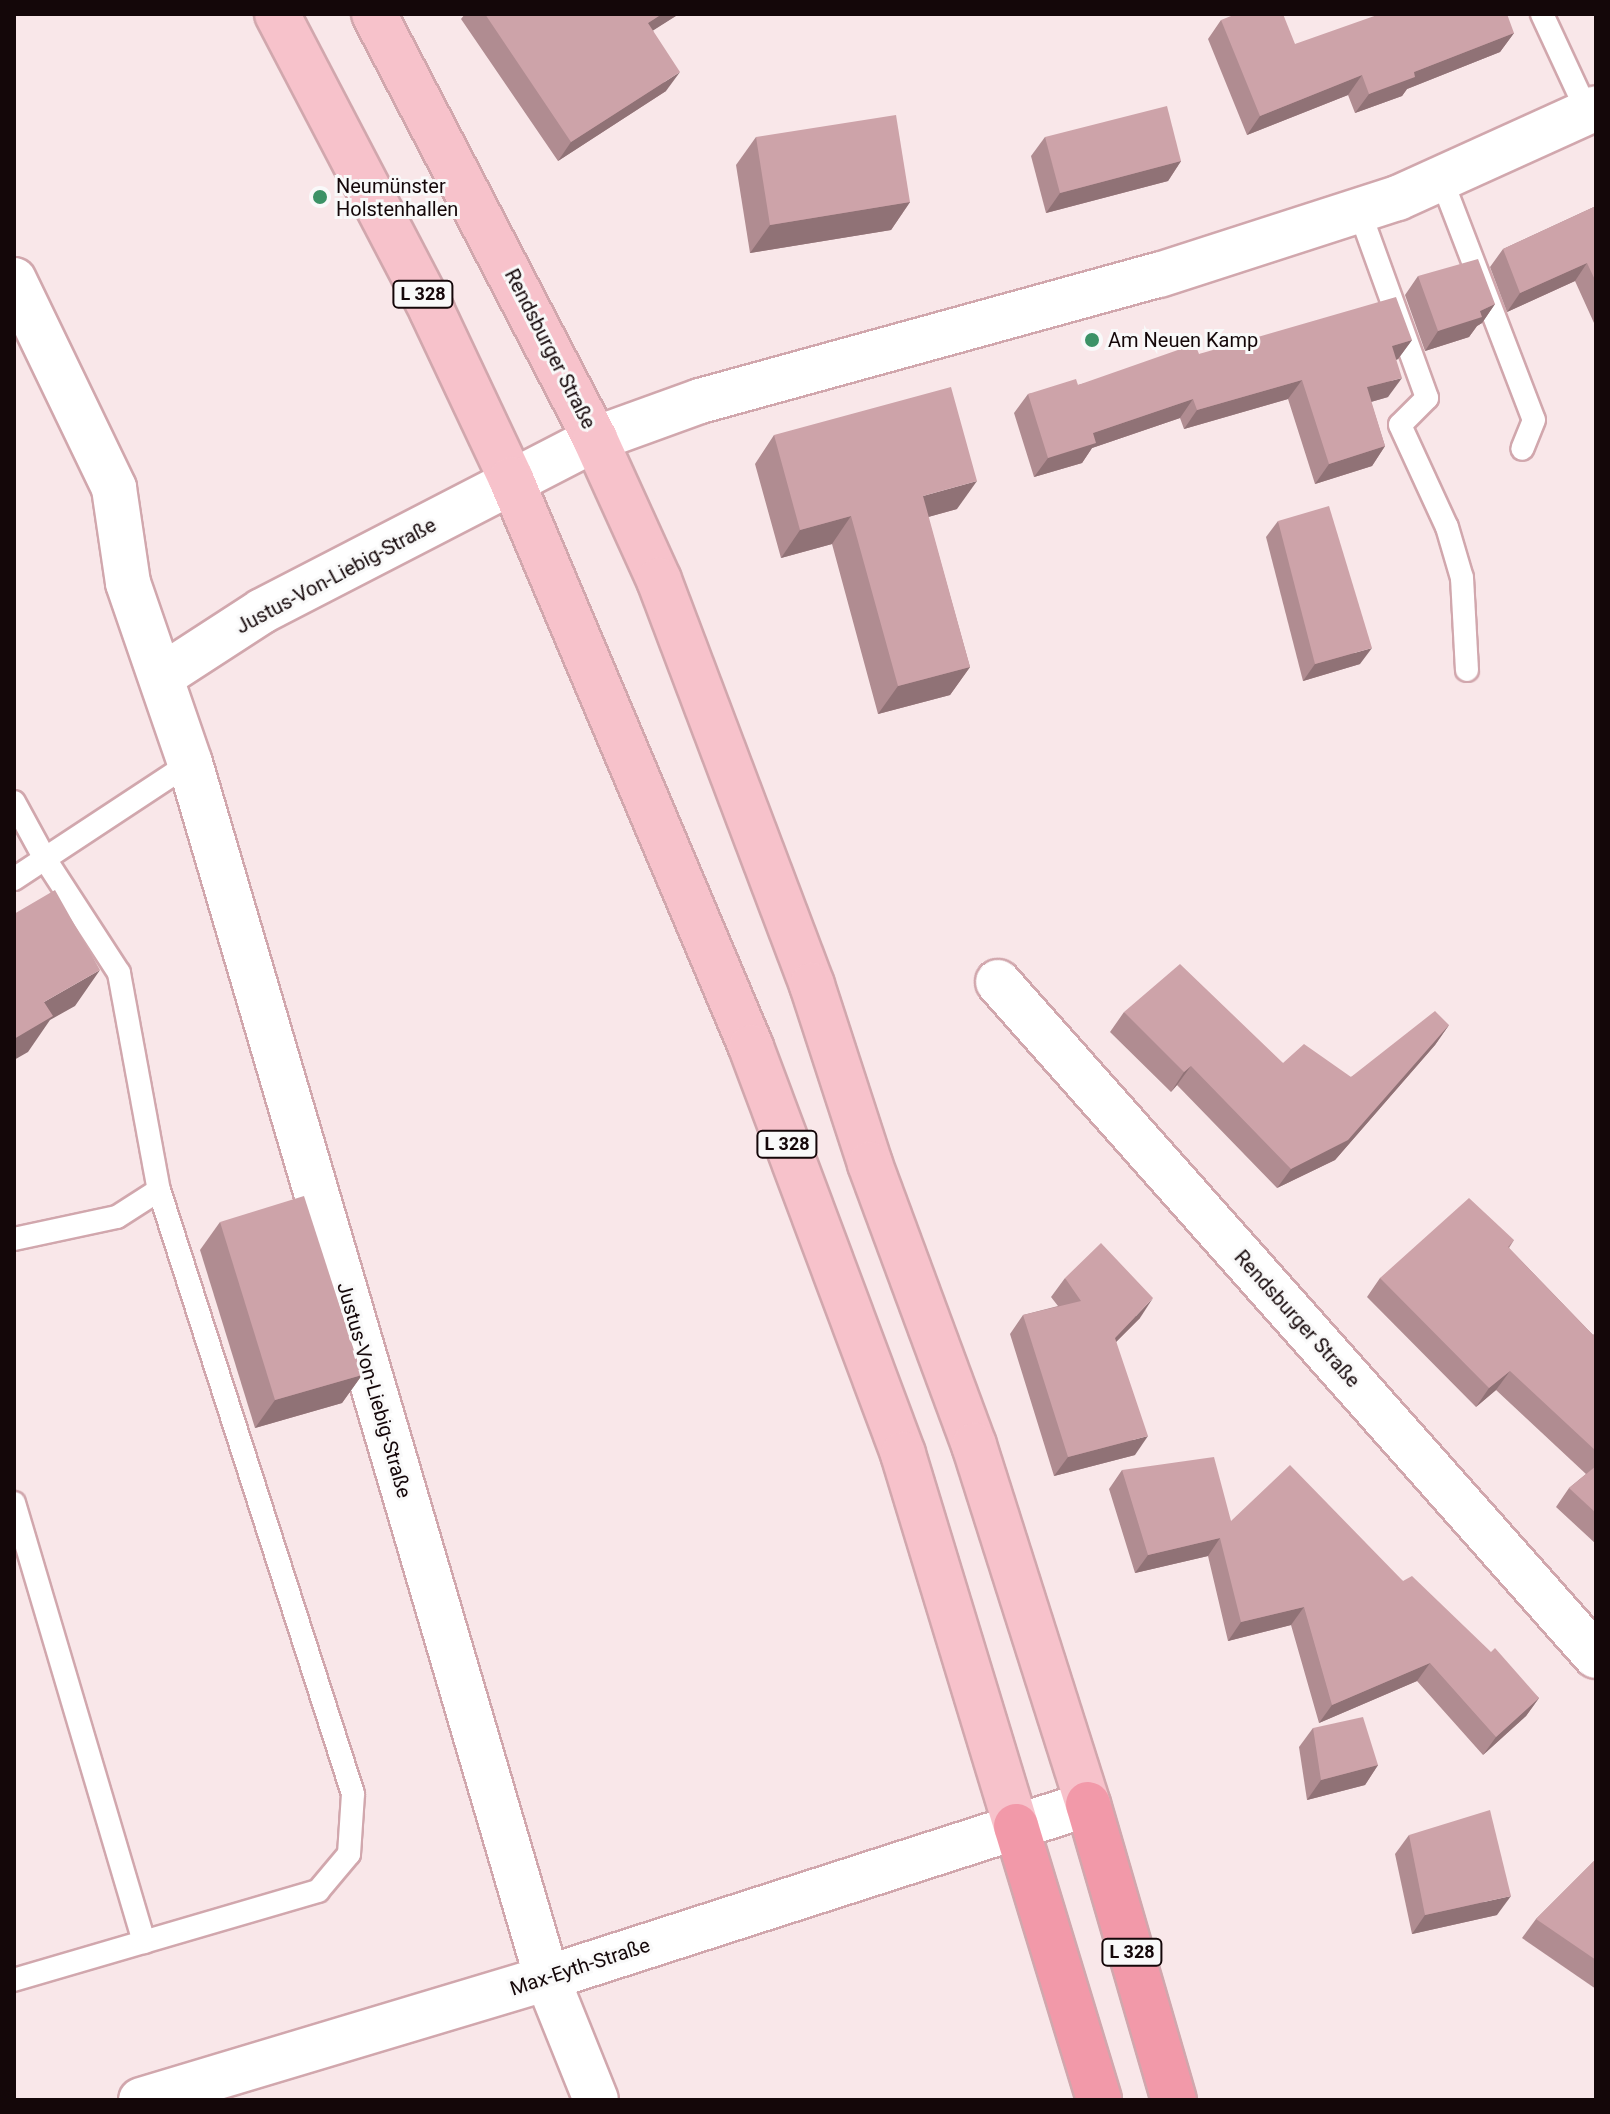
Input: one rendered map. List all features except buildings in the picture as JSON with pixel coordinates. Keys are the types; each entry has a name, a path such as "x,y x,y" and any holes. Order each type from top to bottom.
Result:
{"highway":[{"name":"L 328","path":"1088,1804 1174,2100"},
{"name":"L 328","path":"1016,1826 1099,2100"}],"main road":[{"name":"L 328","path":"277,14 425,298 511,479 751,1047 903,1454 1016,1826"},
{"name":"Rendsburger Straße","path":"374,14 595,439"},
{"name":"L 328","path":"595,439 659,580 812,985 870,1164 974,1445 1088,1804"}],"street":[{"path":"595,439 700,401 1159,275 1359,210 1441,178 1592,110"},
{"name":"Justus-Von-Liebig-Straße","path":"14,280 114,488 128,583 190,763 547,1978 596,2100"},
{"name":"Rendsburger Straße","path":"511,479 595,439"},
{"name":"Justus-Von-Liebig-Straße","path":"162,676 262,611 445,519 511,479"},
{"name":"Rendsburger Straße","path":"998,982 1596,1656"},
{"name":"Max-Eyth-Straße","path":"141,2100 547,1978 1088,1804"}],"lane":[{"path":"1542,14 1592,110"},
{"path":"1441,178 1534,420 1522,449"},
{"path":"1359,210 1427,398 1400,425 1447,527 1462,578 1467,670"},
{"path":"14,879 190,763"},
{"path":"14,802 45,859 119,973 159,1190 353,1794 349,1854 318,1891 14,1980"},
{"path":"14,1239 117,1217 159,1190"},
{"path":"14,1503 144,1942"}],"place":[{"name":"Neumünster Holstenhallen","path":"320,197"},
{"name":"Am Neuen Kamp","path":"1092,340"}]}
